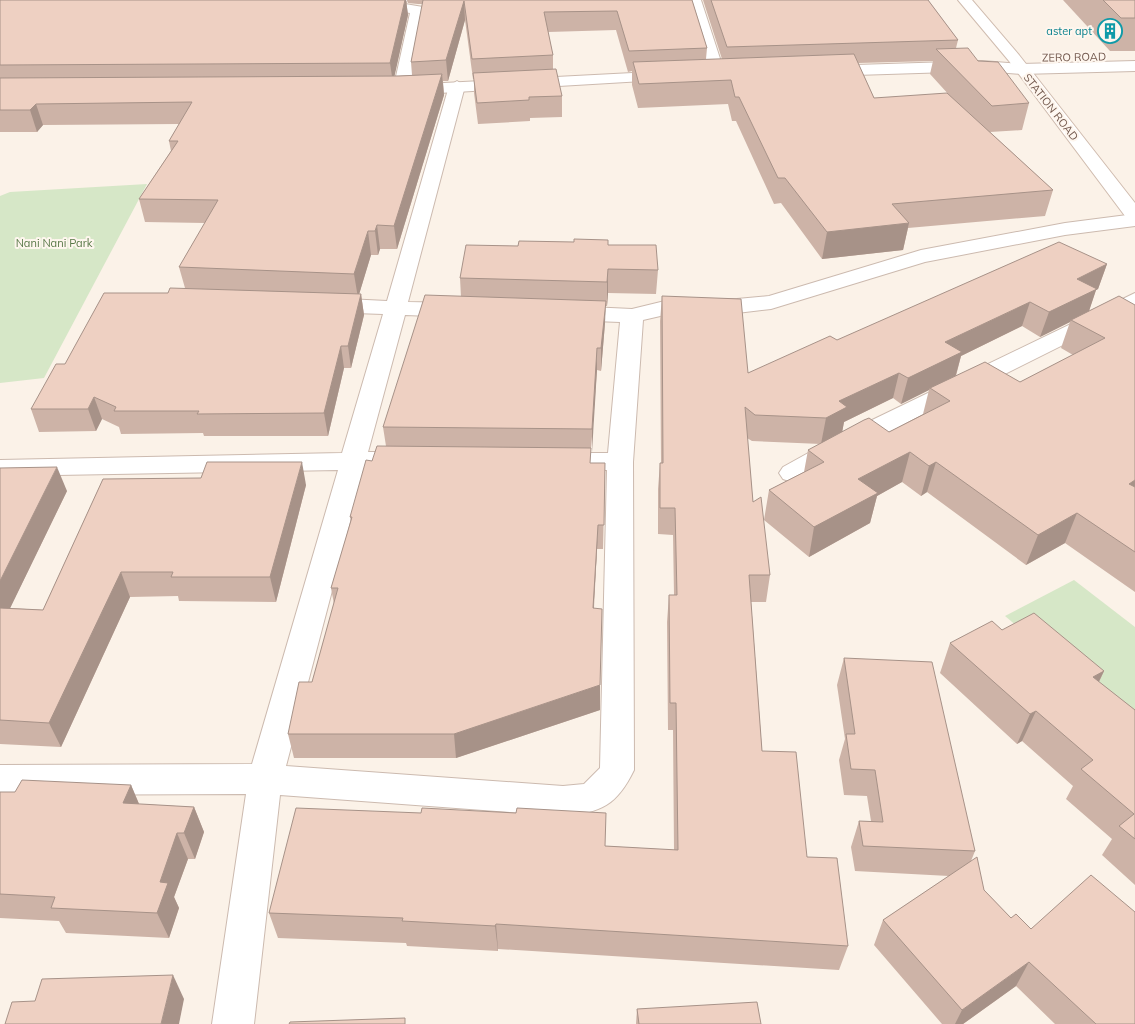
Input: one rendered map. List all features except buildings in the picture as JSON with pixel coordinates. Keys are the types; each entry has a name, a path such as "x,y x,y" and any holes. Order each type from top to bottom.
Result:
{"street":[{"path":"400,0 397,7 423,10 400,90"},
{"path":"694,0 717,74"},
{"name":"STATION ROAD","path":"965,0 1018,64 1135,218"},
{"name":"ZERO ROAD","path":"1037,59 1135,56"},
{"path":"805,71 982,66 1018,64 1037,59"},
{"name":"STATION ROAD","path":"1037,59 1060,88"},
{"name":"ZERO ROAD","path":"1037,59 1135,66"},
{"path":"381,90 736,73"},
{"path":"233,1024 265,779 457,86"},
{"path":"544,313 632,316 669,307 737,306 771,302 921,256 1056,230 1135,218"},
{"path":"792,473 848,442 1135,300"},
{"path":"307,304 475,310"},
{"path":"0,780 265,779 563,801 587,800 607,788 617,770 620,462 632,316"},
{"path":"0,468 433,460"},
{"path":"522,461 620,462"}],"green space":[{"name":"Nani Nani Park","path":"147,184 44,378 0,383 0,196 10,192"},
{"path":"1074,580 1135,627 1135,727 1005,616"}],"place":[{"name":"aster apt","path":"1110,31"}]}
